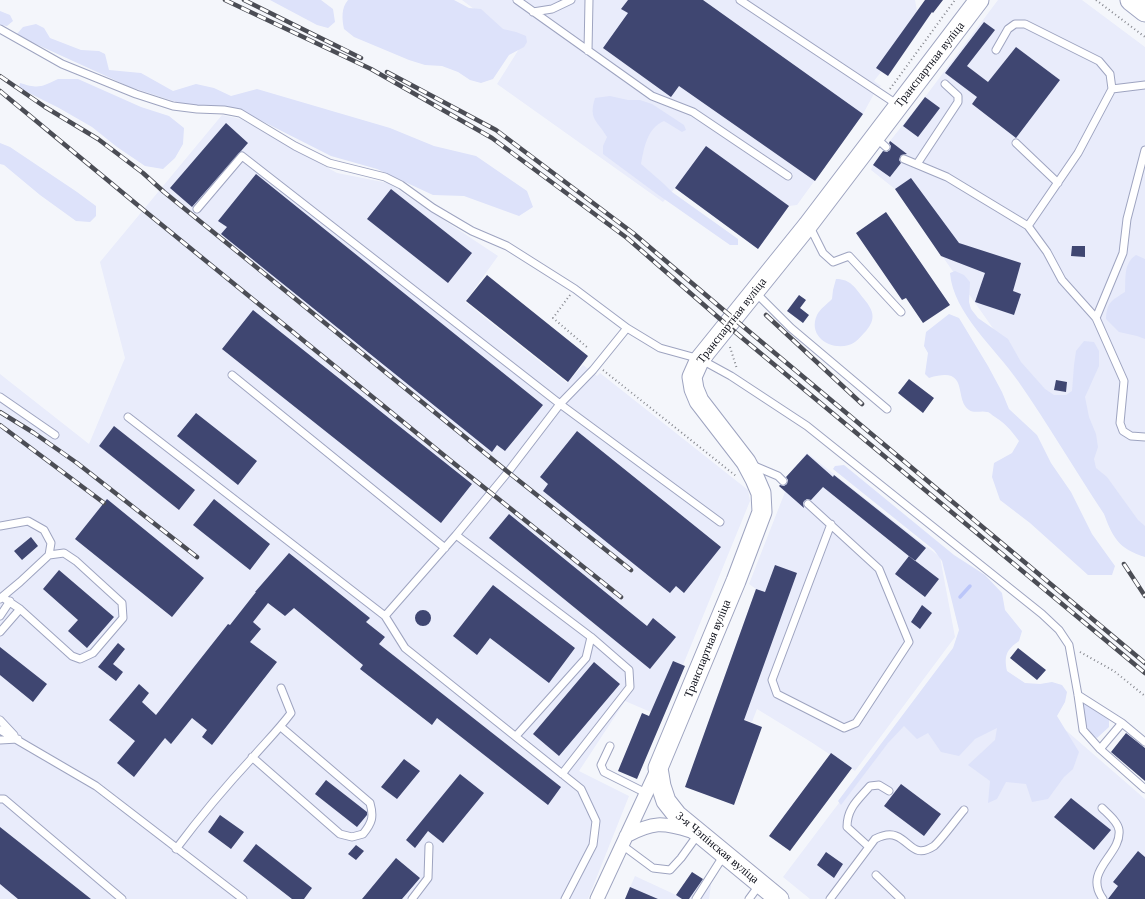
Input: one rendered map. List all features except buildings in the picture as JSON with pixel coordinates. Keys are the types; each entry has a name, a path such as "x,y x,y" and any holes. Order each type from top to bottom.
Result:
{"main road":[{"name":"Транспартная вуліца","path":"658,768 730,594 762,512 761,493 755,479 743,471 699,401 694,389 692,377 700,359 808,225 880,142 892,100 979,0"},
{"path":"1131,0 1145,11"},
{"name":"3-я Чэпінская вуліца","path":"658,768 661,786 666,801 677,815 779,899"}],"street":[{"name":"Транспартная вуліца","path":"597,899 658,768"},
{"path":"624,841 643,827 660,824 676,826 699,833"}],"lane":[{"path":"517,0 652,96 693,112 788,176"},
{"path":"533,12 552,9 571,0"},
{"path":"588,50 589,0"},
{"path":"740,0 892,100"},
{"path":"996,50 1008,29 1015,24 1025,24 1099,61 1110,74 1112,89 1078,153 1028,226"},
{"path":"0,29 62,64 136,94 173,106 224,110 240,113 295,146 329,163 385,176 401,185 433,208 472,231 507,246 575,289 627,328 660,348 700,359 731,376 806,426 1036,609 1059,630 1068,645 1083,730 1100,750 1145,788"},
{"path":"917,164 958,102 958,96 945,84"},
{"path":"1112,89 1145,85"},
{"path":"1016,143 1058,183"},
{"path":"1096,318 1123,254 1126,218 1145,150"},
{"path":"198,209 242,156 560,404 720,522"},
{"path":"904,159 947,176 1028,226 1047,252 1062,280 1096,318 1124,381 1120,423 1123,431 1131,436 1145,437"},
{"path":"808,225 823,254 834,262 850,256 902,312"},
{"path":"755,292 791,328 887,409"},
{"path":"385,616 456,535 508,472 560,404 597,365 627,328"},
{"path":"232,376 445,548"},
{"path":"0,397 56,435"},
{"path":"128,417 385,616 405,648 581,789 596,821 593,845 565,899"},
{"path":"743,471 778,476 783,481"},
{"path":"808,504 831,524 879,569 909,642 856,724 844,728 777,694 772,680 831,524"},
{"path":"0,526 28,521 44,530 51,543 49,555"},
{"path":"456,535 591,637 629,670 630,687 562,774"},
{"path":"64,553 76,561 122,603 123,618 93,653 80,659 72,656 10,601 1,598 49,555 64,553"},
{"path":"0,616 10,601"},
{"path":"0,632 20,609"},
{"path":"516,736 586,658 591,637"},
{"path":"176,848 252,757 281,727 291,713 281,688"},
{"path":"1078,695 1122,723 1145,742"},
{"path":"0,720 18,739"},
{"path":"1100,750 1122,723"},
{"path":"252,757 340,834 352,836 363,834 370,825 373,813 370,803 281,727"},
{"path":"0,730 18,739 96,786 243,899"},
{"path":"0,740 18,739"},
{"path":"610,746 601,765 604,772 646,793"},
{"path":"869,847 847,827 847,819 851,808 870,786 879,785 889,790"},
{"path":"0,799 4,799 122,899"},
{"path":"1102,808 1116,823 1119,831 1116,843 1100,870 1096,883 1102,899"},
{"path":"830,899 875,839 884,835 895,836 914,850 922,851 934,845 964,810"},
{"path":"624,841 653,868 670,870 681,858 699,833"},
{"path":"412,899 428,878 429,846"},
{"path":"696,899 725,855"},
{"path":"876,876 900,899"},
{"path":"749,899 760,884"}],"path":[{"path":"892,100 955,0"},
{"path":"1096,0 1145,38"},
{"path":"575,289 553,318 588,348"},
{"path":"726,343 731,348 742,384"},
{"path":"597,365 743,471"},
{"path":"1068,645 1114,671 1145,696"}],"shaded area":[{"path":"270,0 321,0 333,9 335,22 328,28 317,25"},
{"path":"348,0 454,0 469,8 481,9 503,29 526,36 527,42 524,47 509,55 493,79 481,83 470,80 458,72 442,66 425,65 409,60 354,37 344,29 343,25 343,10"},
{"path":"462,0 915,0 917,11 877,68 881,72 874,81 881,86 876,90 863,114 797,205 789,206 758,249 675,188 663,202 497,84 519,49 517,41"},
{"path":"998,0 1082,0 1145,47 1145,534 1125,516 895,189 871,170 890,141"},
{"path":"0,11 10,15 13,21 7,26 0,25"},
{"path":"36,24 44,28 50,38 81,50 99,51 105,54 109,70 141,73 173,91 196,84 214,88 231,96 257,89 390,128 434,146 476,156 527,191 533,207 519,216 464,196 433,195 377,169 331,156 252,116 198,109 130,87 16,35 23,27"},
{"path":"58,79 78,79 141,107 169,116 184,128 183,144 175,158 163,169 145,166 117,147 92,127 59,108 19,88 20,83 40,86"},
{"path":"610,96 628,100 640,100 652,104 684,125 686,130 682,132 664,121 658,124 647,139 641,164 672,192 738,239 738,245 730,245 603,154 603,146 607,137 593,116 593,105 595,98"},
{"path":"222,115 241,119 337,173 388,183 498,256 465,302 567,383 583,365 597,376 600,373 748,490 750,501 683,665 660,716 625,701 579,771 629,796 588,899 0,899 0,374 89,444 125,358 100,262"},
{"path":"0,143 10,147 96,206 96,216 90,222 76,221 40,195 4,165 0,164"},
{"path":"1136,255 1145,259 1145,339 1119,332 1106,319 1107,309 1111,302 1125,292 1127,267"},
{"path":"955,271 964,275 970,282 969,302 971,309 978,318 1008,339 1021,362 1045,389 1054,395 1066,395 1072,391 1076,351 1084,341 1094,342 1099,351 1099,366 1085,397 1089,417 1096,434 1098,447 1094,459 1096,468 1107,477 1138,520 1145,526 1145,557 1136,554 1118,542 1104,514 1029,397 967,316 953,288 950,273"},
{"path":"836,279 849,282 858,291 872,311 871,323 866,331 855,342 840,346 825,342 819,337 815,324 818,313 832,299"},
{"path":"949,314 959,318 988,366 1009,409 1037,435 1051,463 1071,492 1092,534 1115,566 1112,575 1088,575 1030,523 1000,500 992,477 994,463 1012,453 1019,441 1007,426 989,413 974,412 969,410 964,405 959,385 951,376 942,375 929,378 925,374 928,353 924,346 926,332"},
{"path":"807,453 940,557 955,637 855,771 757,709 752,722 713,709 756,589 749,584 785,492 779,486"},
{"path":"844,465 954,555 985,575 1002,593 1005,610 1022,631 1019,641 1011,647 1007,654 1007,671 1025,683 1040,684 1052,682 1062,685 1067,692 1065,702 1057,716 1079,752 1073,769 1064,777 1048,799 1032,802 1026,784 1006,782 997,799 988,803 990,781 968,765 995,740 997,728 975,739 959,756 941,752 928,733 917,739 904,726 888,743 841,805 838,801 953,648 959,630 942,561 934,550 833,469 835,466"},
{"path":"962,640 1145,799 1145,899 810,899 783,877"},
{"path":"1083,702 1109,720 1109,727 1097,738 1087,727"},
{"path":"692,872 711,885 709,899 625,899 635,876 676,895"}],"waterway":[{"path":"960,597 970,586"}],"railway":[{"path":"225,0 371,69 492,138 627,238 735,332 1145,673"},
{"path":"244,0 361,58"},
{"path":"387,72 496,130 633,233 1145,663"},
{"path":"0,76 45,107 98,139 143,173 164,192 508,472 631,570"},
{"path":"0,91 451,461 621,597"},
{"path":"766,315 862,404"},
{"path":"0,412 34,433 77,463 197,557"},
{"path":"0,425 104,503"},
{"path":"1124,564 1145,596"}]}
